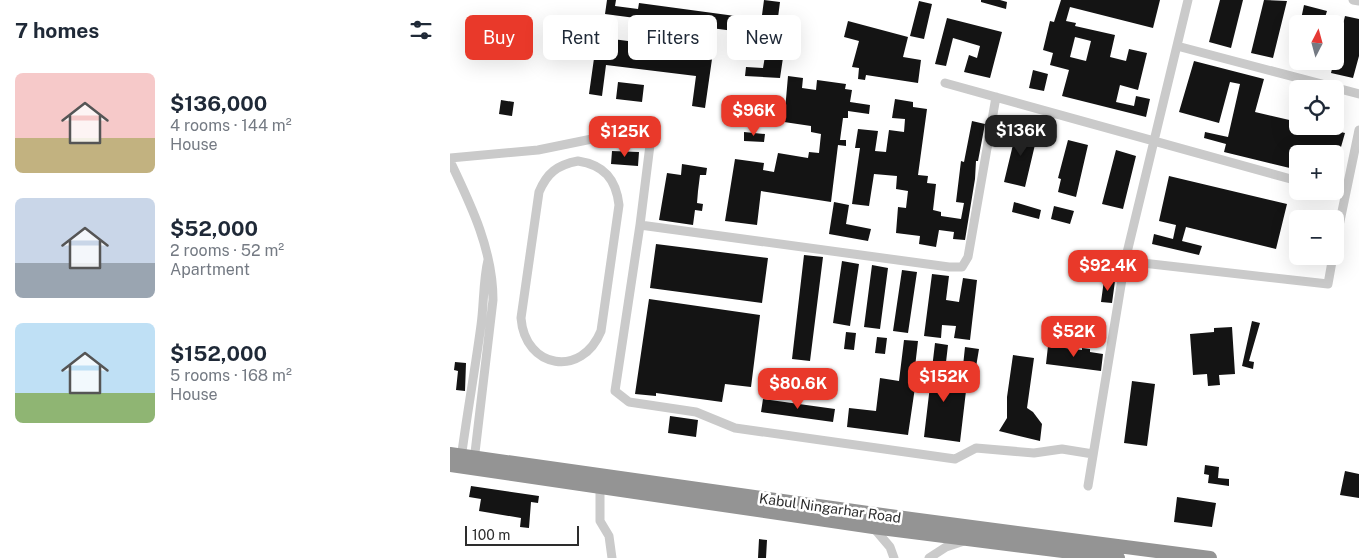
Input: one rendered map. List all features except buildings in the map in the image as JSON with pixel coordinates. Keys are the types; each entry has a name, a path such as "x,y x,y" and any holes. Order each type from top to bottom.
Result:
{"highway":[{"name":"Kabul Ningarhar Road","path":"461,461 600,486 873,527 1118,558"},
{"name":"Kabul Ningarhar Road","path":"461,461 1210,558"}],"street":[{"path":"1088,486 1124,261 1152,140 1188,0"},
{"path":"1353,0 1359,1"},
{"path":"1177,46 1359,94"},
{"path":"945,83 1289,178"},
{"path":"640,226 949,267 962,267 968,257 996,97"},
{"path":"461,461 493,300 493,274 478,219 450,159 538,150 636,130 648,132 652,137 615,391 629,402 696,412 735,428 955,459 976,448 1034,454 1062,449 1093,454"},
{"path":"1342,210 1359,130"},
{"path":"578,161 591,163 603,169 612,179 617,192 618,205 601,330 596,343 587,353 575,359 562,362 549,360 537,354 528,344 522,331 521,318 539,192 544,180 553,170 564,163 578,161"},
{"path":"1124,261 1328,284 1331,265"},
{"path":"600,486 600,521 609,536 612,558"},
{"path":"873,527 890,548 894,558"},
{"path":"929,558 946,547 972,539"}]}
